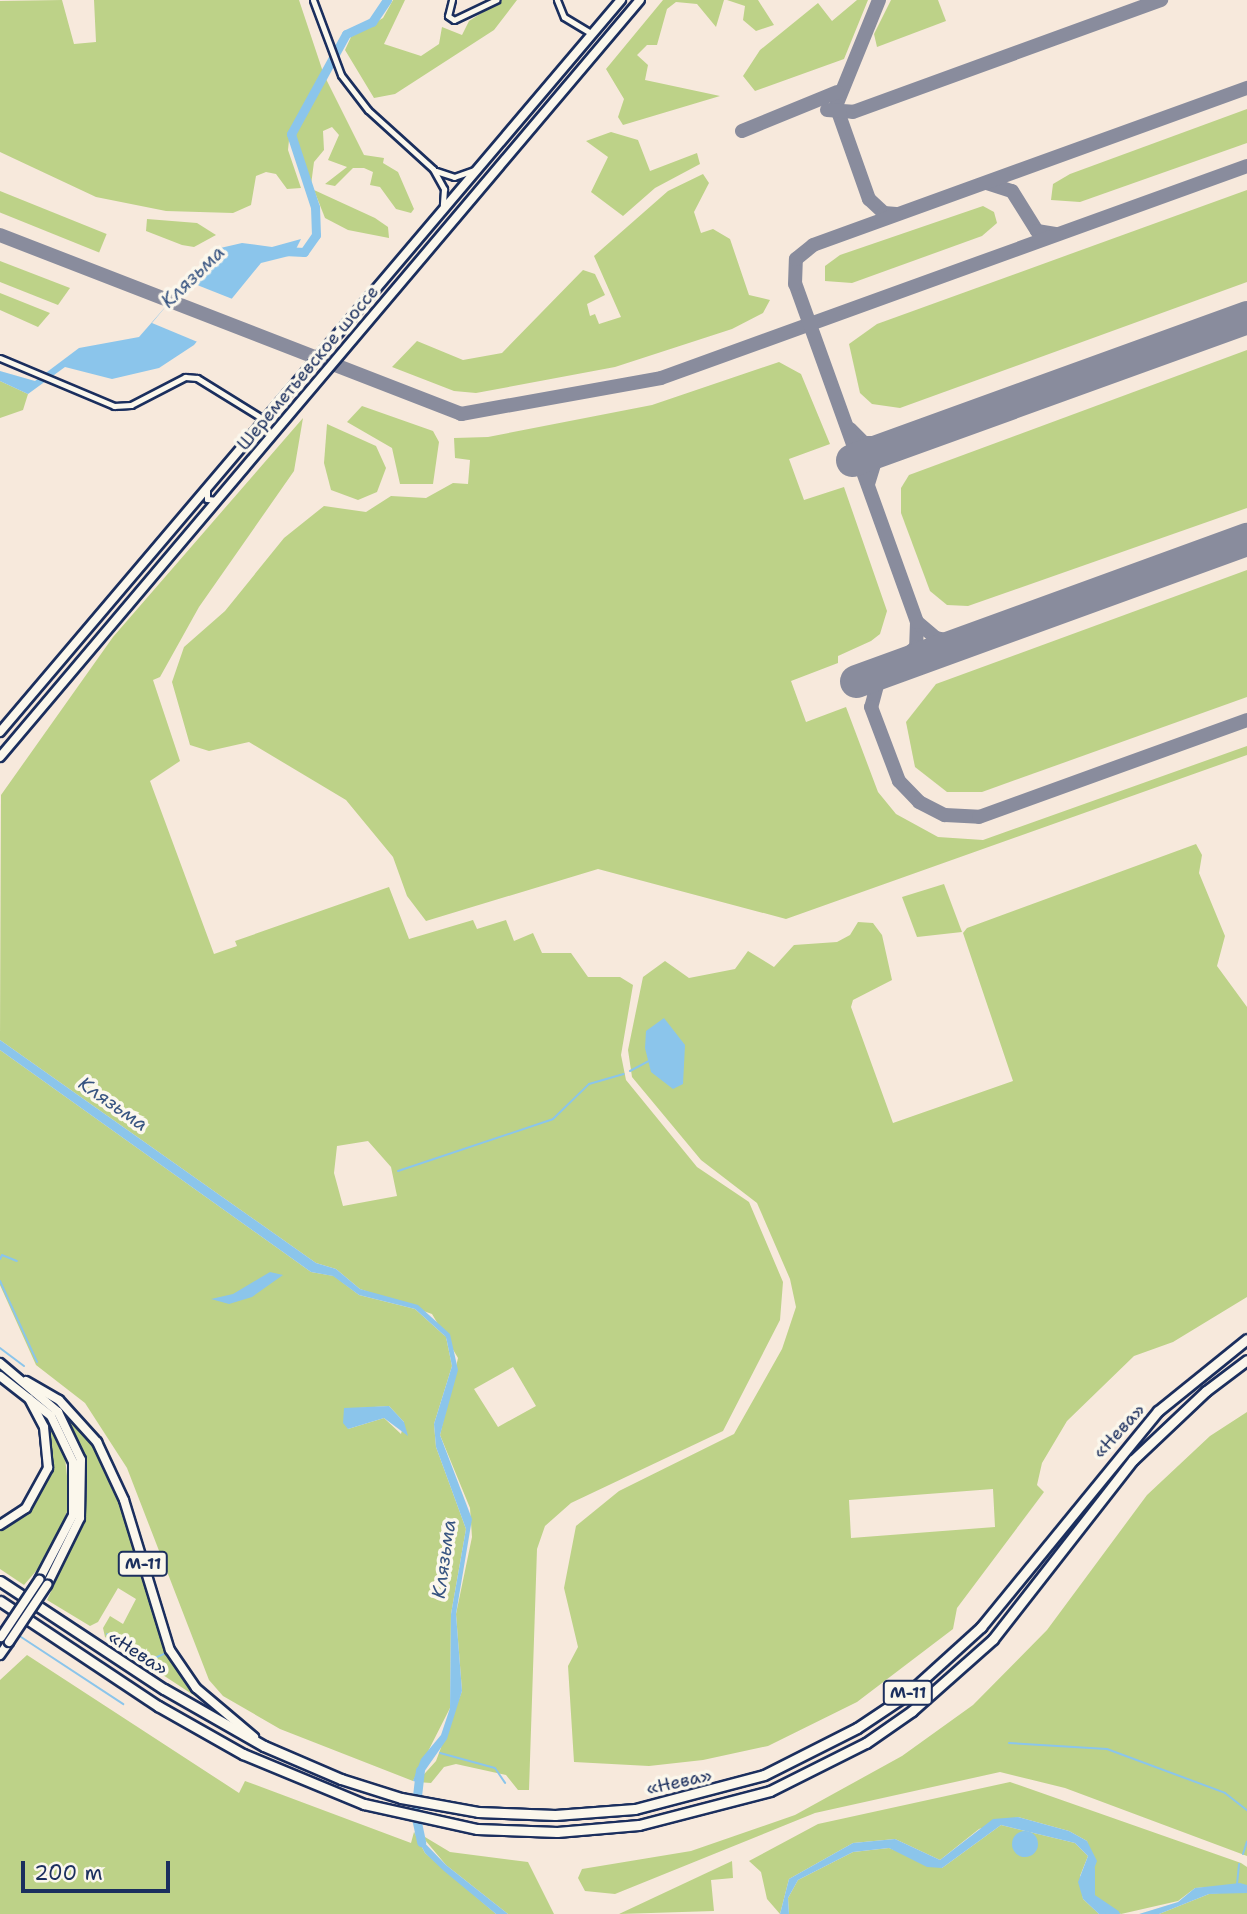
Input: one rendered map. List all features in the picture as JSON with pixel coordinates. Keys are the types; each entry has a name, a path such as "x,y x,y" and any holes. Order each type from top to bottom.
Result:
{"highway":[{"name":"«Нева»","path":"0,1581 164,1689 264,1746 401,1798 443,1806 545,1815 635,1809 764,1775 857,1728 905,1696 981,1627 1122,1448 1187,1385 1247,1339"},
{"name":"«Нева»","path":"0,1603 158,1706 243,1754 318,1788 404,1815 446,1824 557,1832 639,1825 770,1791 866,1743 912,1712 993,1639 1133,1460 1206,1391 1247,1360"}],"main road":[{"name":"Шереметьевское шоссе","path":"0,732 207,490 443,205 621,0"},
{"name":"Шереметьевское шоссе","path":"0,757 640,0"},
{"name":"М-11","path":"0,1363 75,1414 107,1460 161,1628 181,1669 264,1746"},
{"name":"М-11","path":"0,1376 23,1391 58,1427 75,1480 69,1528 43,1582"},
{"name":"М-11","path":"0,1655 4,1639 76,1531 84,1480 66,1423 26,1381"},
{"name":"М-11","path":"0,1525 26,1508 48,1468 44,1427 23,1391"}],"street":[{"path":"313,0 327,46 341,75 368,110 433,169 444,189 443,205"},
{"path":"452,0 448,16 454,20 496,0"},
{"path":"557,0 564,17 592,34"},
{"path":"433,169 454,177 474,170"},
{"path":"0,358 51,384 114,405 131,405 185,377 197,378 265,420"},
{"path":"207,490 207,499 219,498"}],"green space":[{"path":"62,0 74,44 96,42 94,0 299,0 323,72 290,130 288,150 301,188 287,189 276,174 266,172 256,176 251,205 233,213 166,211 96,197 0,152 0,1"},
{"path":"393,0 405,0 384,44 421,56 439,44 442,27 462,35 469,21 502,0 517,0 494,30 395,94 374,98 345,50 351,37 383,18"},
{"path":"663,0 724,0 716,27 697,4 676,2 667,9 657,45 647,45 637,55 648,65 645,80 720,96 623,125 618,117 624,99 606,69"},
{"path":"727,0 758,0 774,25 756,31 743,20 745,6"},
{"path":"857,0 868,0 844,59 755,91 743,76 760,50 818,3 832,21"},
{"path":"891,0 938,0 946,21 877,47 874,34"},
{"path":"326,79 364,155 384,158 383,163 398,172 414,209 411,213 396,209 380,187 370,185 373,172 364,168 353,168 335,186 325,184 347,167 328,160 339,135 332,127 323,131 324,150 314,162 311,185 293,137"},
{"path":"1247,109 1247,143 1080,202 1051,200 1053,184 1070,174"},
{"path":"611,132 638,140 650,171 697,153 700,164 655,188 623,216 591,192 608,157 586,141"},
{"path":"703,174 709,183 694,212 701,233 713,229 730,239 749,295 770,300 763,313 732,329 615,367 476,393 454,391 392,367 417,341 463,360 502,353 583,270 595,274 605,295 587,304 590,316 595,314 599,324 621,317 594,256 668,191"},
{"path":"314,190 375,218 388,227 389,238 348,230 325,218"},
{"path":"1247,190 1247,282 900,408 872,404 860,393 849,344 877,324"},
{"path":"0,191 107,234 99,253 0,213"},
{"path":"983,206 994,212 997,223 982,236 852,283 825,281 825,266 840,255"},
{"path":"147,219 197,223 216,235 194,247 182,245 146,231"},
{"path":"0,261 70,288 58,305 0,282"},
{"path":"0,293 50,313 38,327 0,310"},
{"path":"1247,350 1247,508 968,606 947,605 930,591 901,513 901,488 909,475"},
{"path":"779,362 801,374 830,444 789,459 804,500 844,487 887,611 880,634 871,641 838,656 838,663 791,681 806,722 846,707 878,792 896,814 938,837 983,840 1247,746 1247,755 786,919 598,869 426,921 407,896 393,857 346,800 249,742 209,751 190,745 172,682 184,647 225,611 284,538 324,506 366,512 391,496 426,498 453,483 468,484 470,460 455,458 454,438 488,437 652,405"},
{"path":"0,381 28,394 23,410 0,418"},
{"path":"362,406 433,431 439,442 433,484 400,484 392,448 347,422"},
{"path":"303,418 294,471 199,607 160,677 153,680 180,761 150,781 214,954 237,946 235,941 389,887 409,939 473,920 477,929 506,920 514,941 533,933 542,953 571,953 588,977 620,977 633,985 621,1055 626,1080 697,1167 749,1202 783,1282 780,1320 723,1431 571,1503 545,1526 537,1549 529,1790 518,1790 506,1775 456,1764 444,1767 431,1783 417,1782 436,1761 462,1691 456,1614 472,1537 470,1508 440,1435 458,1358 432,1314 360,1289 336,1269 316,1263 0,1040 1,795 113,637","holes":["368,1141 391,1167 397,1196 343,1206 334,1173 337,1146","513,1367 536,1406 498,1427 474,1389"]},
{"path":"327,424 376,446 386,468 377,492 358,500 331,490 324,463"},
{"path":"1247,570 1247,697 982,792 947,792 915,767 906,722 936,684"},
{"path":"1196,844 1202,855 1199,873 1225,936 1217,966 1247,1007 1247,1297 1173,1342 1134,1356 1067,1421 1042,1463 1037,1485 1044,1492 957,1608 953,1629 857,1702 768,1746 703,1760 649,1766 574,1762 568,1666 578,1647 564,1588 576,1526 619,1491 734,1434 782,1349 796,1307 790,1279 757,1203 701,1160 632,1077 628,1050 643,977 665,961 689,978 735,969 748,951 774,967 794,945 837,942 850,935 858,922 873,923 882,935 892,980 853,1000 851,1007 893,1123 1013,1081 963,933 967,928","holes":["993,1489 995,1527 851,1538 849,1500"]},
{"path":"944,884 962,932 917,937 902,897"},
{"path":"0,1050 311,1272 334,1276 359,1295 415,1309 446,1337 452,1366 434,1424 436,1447 466,1529 451,1614 450,1708 413,1781 280,1729 223,1696 209,1680 127,1468 85,1403 36,1365 0,1285","holes":["389,1406 404,1422 401,1434 384,1418 348,1429 344,1409"]},
{"path":"52,1400 94,1444 112,1479 163,1645 201,1700 105,1637 103,1628 110,1616 123,1624 136,1599 118,1588 98,1622 90,1626 47,1600 79,1532 87,1491 79,1444"},
{"path":"38,1408 64,1448 70,1504 49,1556 24,1585 0,1569 0,1529 25,1513 47,1483 50,1440"},
{"path":"1247,1412 1247,1856 1065,1788 1000,1772 815,1813 615,1894 585,1891 578,1878 582,1869 691,1851 795,1815 902,1756 973,1705 1047,1630 1147,1495 1210,1436"},
{"path":"27,1655 239,1793 245,1781 411,1843 414,1832 425,1853 496,1914 0,1914 0,1680"},
{"path":"1010,1782 1241,1863 1247,1867 1247,1885 1195,1888 1178,1901 1121,1914 1099,1904 1087,1888 1093,1871 1087,1841 1069,1831 1018,1817 979,1829 940,1860 895,1839 853,1843 789,1879 780,1914 767,1899 761,1872 749,1861 818,1824"},
{"path":"1001,1825 1075,1843 1088,1856 1080,1876 1083,1899 1099,1914 789,1914 788,1898 798,1880 853,1852 889,1848 942,1868"},
{"path":"420,1834 450,1852 528,1862 554,1914 508,1914 446,1865"},
{"path":"732,1861 733,1878 711,1880 714,1911 619,1914"},
{"path":"1241,1891 1247,1893 1247,1914 1159,1914 1209,1894"}],"water":[{"path":"301,239 293,255 261,263 194,345 159,368 112,379 65,367 28,394 0,381 0,371 35,381 79,348 139,337 216,249 242,243 272,247"},
{"path":"664,1018 685,1045 683,1084 673,1089 651,1072 645,1048 646,1031"},
{"path":"0,1040 316,1263 336,1269 360,1289 418,1305 450,1334 458,1370 440,1435 472,1519 456,1614 462,1691 447,1739 417,1782 413,1781 421,1759 441,1735 450,1708 451,1614 466,1529 436,1447 434,1424 452,1366 446,1337 415,1309 359,1295 333,1276 311,1272 0,1050"},
{"path":"270,1272 283,1275 252,1297 229,1304 211,1299 233,1294"},
{"path":"389,1406 404,1422 408,1436 384,1418 348,1429 343,1423 344,1408"},
{"path":"1018,1817 1069,1831 1087,1841 1097,1861 1087,1888 1099,1904 1121,1914 1099,1914 1083,1899 1078,1882 1088,1856 1075,1843 1001,1825 942,1868 927,1867 889,1848 853,1852 798,1880 788,1898 789,1914 780,1914 789,1879 853,1843 895,1839 940,1860 993,1819"},
{"path":"1025,1831 1034,1835 1038,1844 1034,1853 1025,1857 1016,1853 1012,1844 1016,1835"},
{"path":"414,1832 446,1865 508,1914 496,1914 444,1871 425,1853"},
{"path":"1240,1883 1247,1885 1247,1893 1209,1894 1159,1914 1139,1914 1178,1902 1195,1888"}],"pier":[{"path":"187,281 235,300 200,343 152,323"}],"waterway":[{"name":"Клязьма","path":"284,251 304,252 316,235 315,207 291,134 346,34 372,22 387,0"},
{"path":"630,1071 649,1061"},
{"path":"398,1171 553,1119 589,1084 624,1074"},
{"path":"0,1259 2,1255 17,1261"},
{"path":"0,1281 37,1362"},
{"path":"0,1348 24,1366"},
{"path":"107,1634 148,1661 164,1654"},
{"path":"18,1635 123,1704"},
{"path":"1009,1743 1107,1749 1225,1793 1247,1810"},
{"path":"440,1753 495,1768 505,1783"},
{"name":"Клязьма","path":"420,1770 415,1813 421,1842"},
{"path":"1243,1854 1247,1842"},
{"path":"1237,1884 1239,1864"},
{"name":"Клязьма","path":"1090,1869 1090,1897 1115,1914"}],"taxiway":[{"path":"879,0 836,106 869,199 884,213 896,214"},
{"path":"827,110 853,112 1161,0"},
{"path":"961,643 936,638 917,622 795,284 796,259 813,245 1247,88"},
{"path":"742,131 837,92"},
{"path":"0,235 461,414 661,378 1247,166"},
{"path":"987,183 1012,191 1037,231 1057,234"},
{"path":"850,429 864,443 898,443 876,458 868,484"},
{"path":"917,622 916,647 879,678 871,707 899,781 919,802 945,815 979,817 1247,720"}],"runway":[{"path":"852,460 1247,317"},
{"path":"856,681 1247,539"}]}
